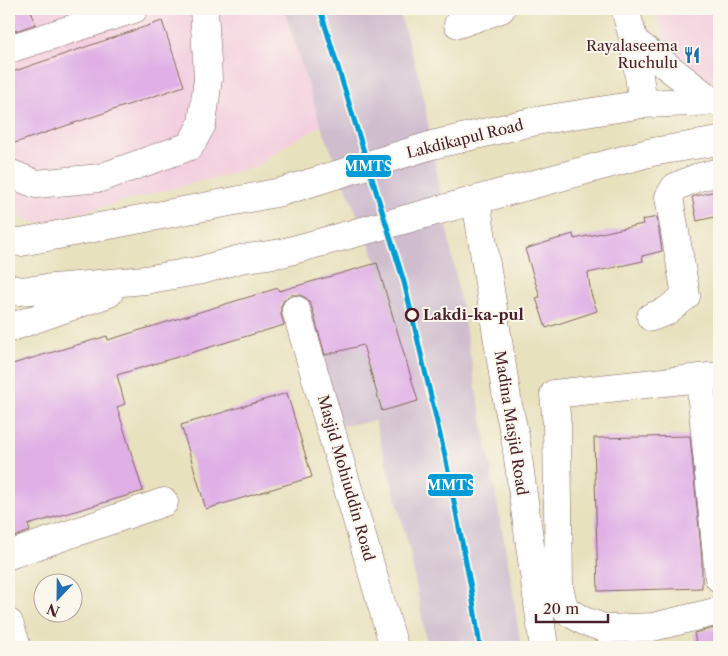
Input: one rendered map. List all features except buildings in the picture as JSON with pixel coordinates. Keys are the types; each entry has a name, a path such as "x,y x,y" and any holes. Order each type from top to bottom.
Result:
{"main road":[{"path":"9,49 134,9"},
{"path":"9,173 36,184 100,178 190,146 202,124 208,79 204,9"},
{"path":"458,24 501,9"},
{"path":"625,9 634,41 643,104"},
{"path":"634,41 716,101"},
{"name":"Lakdikapul Road","path":"9,241 21,242 281,192 432,145 536,121 643,104 716,101"},
{"path":"9,288 19,291 145,280 202,270 240,259 282,253 652,152 719,141"},
{"path":"651,317 665,312 686,296 669,197 675,187 696,178 719,172"},
{"name":"Madina Masjid Road","path":"476,200 508,405 515,436 544,647"},
{"path":"9,328 145,280"},
{"name":"Masjid Mohiuddin Road","path":"296,310 394,647"},
{"path":"719,578 710,378 554,394 557,425 559,587 563,604 567,611 584,621 607,629 653,627 719,611"},
{"path":"9,555 164,502"},
{"path":"9,623 17,647"}],"shaded area":[{"path":"9,9 284,9 321,126 280,148 256,167 39,223 9,213"},
{"path":"284,9 398,9 420,80 511,579 521,647 427,647 410,551 375,421 341,426 299,285 377,263 321,126"},
{"path":"658,9 719,9 719,80 688,82 668,55 659,21"}],"transit line":[{"name":"MMTS","path":"320,9 404,282 445,456 471,588 480,647"}],"place":[{"name":"Rayalaseema Ruchulu","path":"692,55"},
{"name":"Lakdi-ka-pul","path":"412,315"}]}
